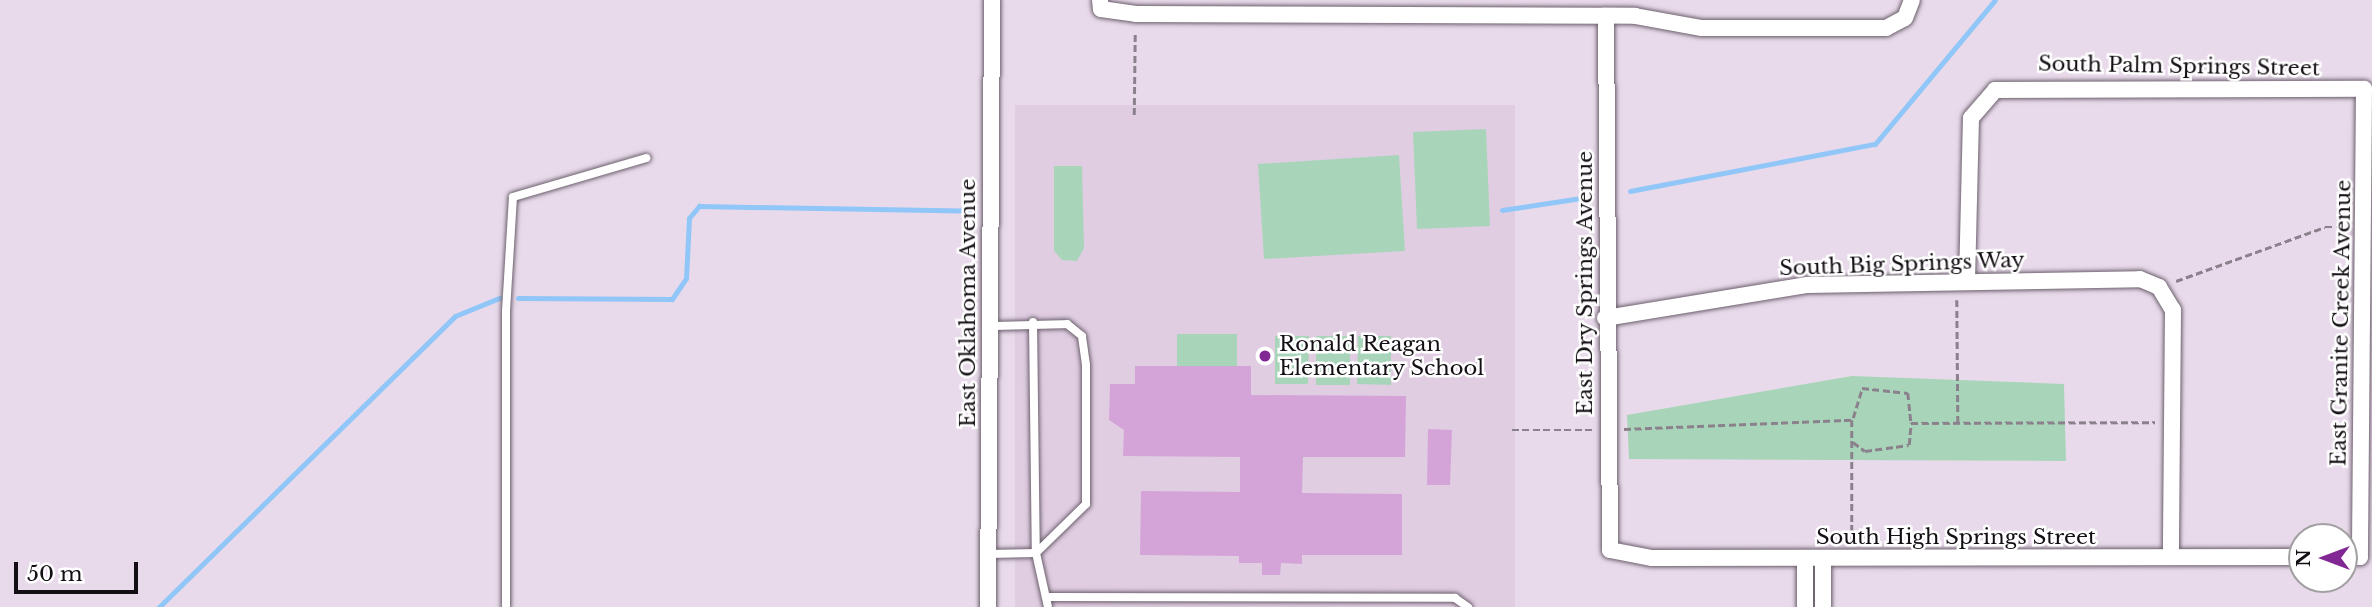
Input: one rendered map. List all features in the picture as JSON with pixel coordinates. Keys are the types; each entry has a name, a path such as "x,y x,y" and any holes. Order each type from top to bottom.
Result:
{"street":[{"name":"East Oklahoma Avenue","path":"988,607 992,0"},
{"path":"1100,4 1136,14 1606,16 1702,28 1886,29 1905,18 1912,0"},
{"name":"East Dry Springs Avenue","path":"1606,16 1605,430 1611,550"},
{"name":"South Palm Springs Street","path":"1962,281 1971,118 1995,90 2364,89"},
{"name":"East Granite Creek Avenue","path":"2353,523 2366,226 2364,89"},
{"name":"South Big Springs Way","path":"1605,318 1807,285 2140,279 2159,287"},
{"path":"2159,287 2173,310 2171,557"},
{"name":"South High Springs Street","path":"1611,550 1652,558 2288,557"},
{"path":"1805,558 1805,607"},
{"path":"1823,558 1823,607"}],"lane":[{"path":"506,607 506,311 513,197 646,158"},
{"path":"1033,323 1036,553 1048,597 1048,607"},
{"path":"988,554 1036,553 1086,504 1086,365 1076,330 1033,323 989,326"},
{"path":"1048,597 1455,597 1468,607"}],"path":[{"path":"1134,115 1136,14"},
{"path":"2159,287 2325,227 2366,226"},
{"path":"1958,422 1962,281"},
{"path":"1852,442 1865,451 1909,445 1911,423 1908,393 1863,388 1852,420 1852,442 1852,558"},
{"path":"1512,430 1605,430 1852,420"},
{"path":"1911,423 2172,422"}],"shaded area":[{"name":"Ronald Reagan Elementary School","path":"1015,105 1515,105 1515,607 1015,607"}],"green space":[{"path":"1486,129 1490,226 1417,229 1413,132"},
{"path":"1399,155 1405,251 1264,259 1258,164"},
{"path":"1054,166 1082,166 1084,248 1077,261 1062,260 1054,251"},
{"path":"1177,334 1237,334 1237,366 1177,366"},
{"path":"1275,336 1309,336 1308,384 1275,384"},
{"path":"1316,336 1350,336 1350,385 1316,385"},
{"path":"1358,336 1391,336 1391,385 1357,384"},
{"path":"1852,376 2064,384 2066,461 1629,459 1627,415"}],"building":[{"path":"1135,366 1251,366 1251,395 1406,396 1405,457 1303,457 1302,493 1402,494 1402,555 1302,555 1302,564 1281,563 1280,575 1262,575 1262,563 1239,563 1239,556 1140,555 1141,491 1240,492 1240,457 1123,456 1124,430 1109,420 1110,384 1135,384"},
{"path":"1428,429 1452,430 1450,485 1427,485"}],"waterway":[{"path":"1630,191 1875,144 1995,0"},
{"path":"1502,210 1581,198"},
{"path":"518,298 672,299 686,278 689,218 699,206 975,211"},
{"path":"159,607 455,316 499,298"}],"place":[{"name":"Ronald Reagan Elementary School","path":"1265,356"}]}
